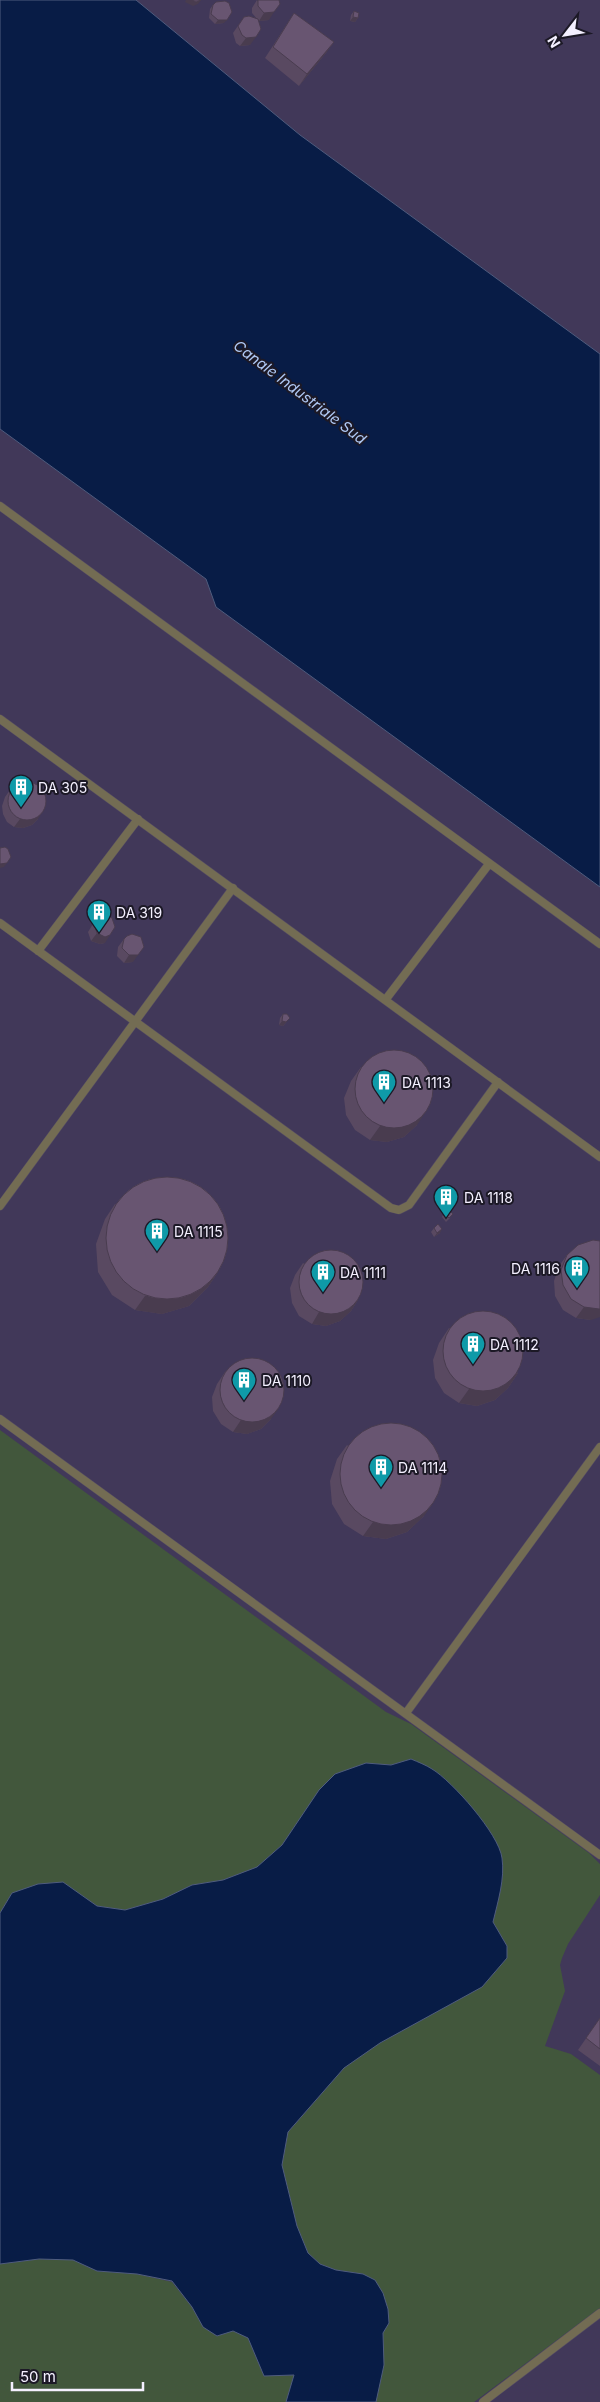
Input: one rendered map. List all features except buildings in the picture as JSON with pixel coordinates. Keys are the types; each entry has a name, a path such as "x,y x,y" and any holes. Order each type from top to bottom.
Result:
{"lane":[{"path":"0,506 600,944"},
{"path":"0,719 600,1157"},
{"path":"38,951 138,819"},
{"path":"386,999 489,864"},
{"path":"0,1206 233,888"},
{"path":"0,923 246,1101 356,1185 391,1208 399,1210 409,1205 498,1082"},
{"path":"0,1419 600,1855"},
{"path":"406,1713 600,1447"},
{"path":"483,2402 600,2313"}],"shaded area":[{"path":"136,0 600,0 600,354 300,135"},
{"path":"0,429 206,579 216,607 600,887 600,2402 0,2402"}],"green space":[{"path":"0,1430 386,1712 411,1724 589,1853 600,1864 600,1895 568,1944 562,1958 560,1965 565,1991 545,2046 571,2054 600,2075 600,2308 474,2402 376,2402 383,2333 363,2274 336,2270 320,2264 308,2253 297,2226 282,2165 288,2132 344,2068 507,1946 493,1922 502,1882 411,1759 391,1765 366,1763 297,1824 282,1845 257,1867 223,1880 192,1885 163,1899 125,1910 97,1906 82,1896 12,1893 0,1913"},
{"path":"39,2259 73,2260 97,2271 137,2274 172,2282 192,2307 203,2327 233,2330 248,2338 264,2376 294,2375 286,2402 0,2402 0,2264"}],"water":[{"name":"Canale Industriale Sud","path":"0,0 136,0 300,135 600,354 600,887 216,607 206,579 0,429"},
{"path":"411,1759 441,1775 462,1796 484,1822 499,1848 503,1874 493,1922 507,1946 507,1958 482,1987 380,2043 344,2068 288,2132 282,2165 297,2226 308,2253 320,2264 336,2270 363,2274 375,2280 383,2293 388,2309 389,2323 383,2333 384,2365 376,2402 286,2402 294,2375 264,2376 248,2338 233,2331 217,2336 203,2327 192,2307 172,2281 137,2274 97,2271 73,2260 39,2259 0,2264 0,1913 12,1893 38,1884 63,1882 97,1906 125,1910 163,1899 192,1885 223,1880 257,1867 282,1845 319,1790 335,1774 366,1763 391,1765"}],"place":[{"name":"DA 305","path":"21,808"},
{"name":"DA 319","path":"99,933"},
{"name":"DA 1113","path":"384,1103"},
{"name":"DA 1118","path":"446,1218"},
{"name":"DA 1115","path":"157,1252"},
{"name":"DA 1116","path":"577,1289"},
{"name":"DA 1111","path":"323,1293"},
{"name":"DA 1112","path":"473,1365"},
{"name":"DA 1110","path":"244,1401"},
{"name":"DA 1114","path":"381,1488"}]}
